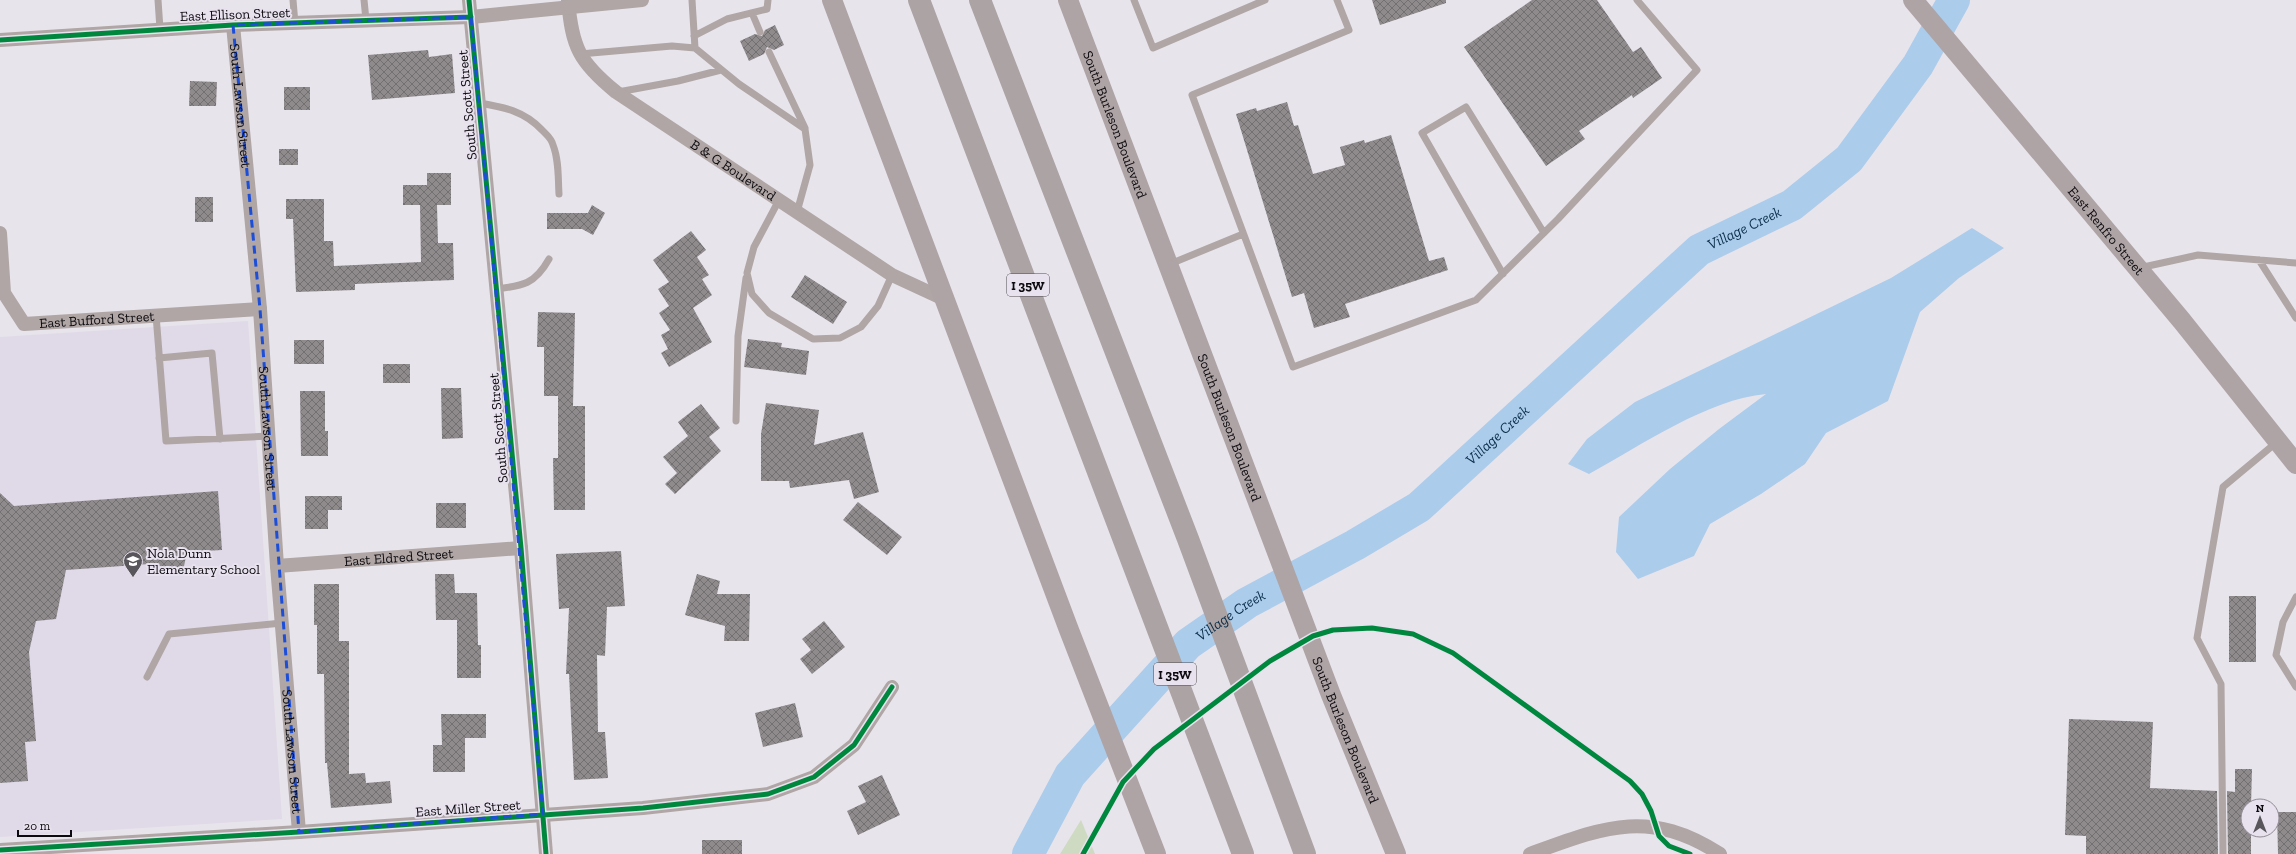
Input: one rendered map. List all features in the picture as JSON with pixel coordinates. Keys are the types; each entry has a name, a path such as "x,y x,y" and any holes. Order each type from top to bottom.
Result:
{"highway":[{"name":"I 35W","path":"919,0 1243,854"},
{"path":"980,0 1188,539 1262,736 1304,854"}],"main road":[{"path":"832,0 1069,630 1153,846"},
{"name":"South Burleson Boulevard","path":"1068,0 1331,695 1396,854"},
{"name":"East Renfro Street","path":"1913,0 2137,268 2296,464"}],"street":[{"name":"South Scott Street","path":"469,0 521,548 546,854"},
{"name":"East Ellison Street","path":"0,40 233,25 470,17 568,4 642,0"},
{"name":"B & G Boulevard","path":"568,4 574,40 580,54 593,74 616,92 892,275 946,300"},
{"name":"South Lawson Street","path":"233,25 260,309 277,566 299,832"},
{"path":"0,233 0,239"},
{"name":"East Bufford Street","path":"0,239 4,293 24,324 260,309"},
{"name":"East Eldred Street","path":"277,566 521,548"},
{"name":"East Miller Street","path":"0,850 52,850 643,808 775,792 814,777 854,745 892,687"},
{"path":"1530,854 1553,850 1582,835 1618,826 1648,825 1671,830 1698,840 1720,854"}],"lane":[{"path":"158,0 160,29"},
{"path":"293,0 295,24"},
{"path":"364,0 366,20"},
{"path":"692,0 695,48"},
{"path":"694,36 727,19 767,9 768,0"},
{"path":"1134,0 1153,48 1265,0"},
{"path":"1337,0 1349,30 1192,95 1293,367 1476,300 1544,233 1697,70 1637,0"},
{"path":"752,13 760,32"},
{"path":"580,54 672,46 695,48 721,70 805,129"},
{"path":"769,52 805,129 810,165 797,212"},
{"path":"616,92 678,82 721,70"},
{"path":"479,103 502,106 520,112 536,123 547,135 553,144 559,194"},
{"path":"1503,274 1422,133 1466,107 1544,233"},
{"path":"736,421 738,336 747,273 754,247 779,200"},
{"path":"1168,264 1243,234"},
{"path":"2137,268 2198,255 2296,263"},
{"path":"496,289 520,286 530,282 539,275 549,260"},
{"path":"2259,260 2296,318"},
{"path":"747,273 752,294 769,313 813,339 840,338 861,327 878,306 892,275"},
{"path":"156,315 166,441 268,436"},
{"path":"159,358 212,353 220,439"},
{"path":"2223,854 2221,684 2197,638 2223,487 2278,441"},
{"path":"2296,597 2283,622 2276,654 2296,687"},
{"path":"147,677 169,634 282,623"}],"highlighted area":[{"path":"471,17 543,814 299,832 260,309 233,25"}],"shaded area":[{"name":"Nola Dunn Elementary School","path":"248,321 282,819 0,837 0,337"}],"green space":[{"path":"1081,820 1095,854 1060,854"}],"water":[{"path":"1972,228 2004,248 1959,278 1920,312 1888,401 1826,433 1805,464 1761,494 1710,524 1694,556 1638,579 1616,552 1619,517 1670,469 1719,429 1766,394 1744,398 1698,414 1675,425 1589,474 1568,464 1587,439 1635,402 1891,278"}],"building":[{"path":"1372,0 1446,0 1446,3 1380,25"},
{"path":"1532,0 1597,0 1633,52 1641,47 1662,78 1633,98 1632,95 1579,131 1585,139 1546,166 1464,47"},
{"path":"775,25 784,45 774,50 767,47 764,54 749,61 740,41 755,34 762,36 765,30"},
{"path":"428,50 429,57 452,54 455,93 372,100 368,55"},
{"path":"190,81 217,82 216,106 189,106"},
{"path":"284,87 310,87 310,110 284,110"},
{"path":"1287,102 1294,126 1298,125 1313,174 1345,165 1340,147 1364,140 1365,143 1391,135 1429,261 1444,257 1448,270 1345,304 1350,317 1314,328 1304,293 1292,297 1236,114 1256,108 1257,111"},
{"path":"279,149 298,149 298,165 279,165"},
{"path":"427,173 451,173 451,205 437,205 438,243 453,243 454,280 355,284 355,290 296,292 293,219 286,219 286,199 324,199 324,241 333,241 334,266 421,262 420,205 403,205 403,185 427,185"},
{"path":"195,197 213,197 213,222 195,222"},
{"path":"592,205 605,213 593,235 582,229 547,229 547,213 588,213"},
{"path":"691,231 706,250 697,257 709,275 702,279 712,295 693,308 712,342 669,367 661,353 668,349 661,335 670,330 659,313 669,306 658,289 669,282 653,260"},
{"path":"805,275 847,302 833,324 791,297"},
{"path":"538,312 575,313 573,406 585,406 585,510 554,510 553,458 558,458 558,396 544,396 544,347 537,347"},
{"path":"748,339 782,343 781,347 809,351 806,375 744,367"},
{"path":"294,340 324,340 324,364 294,364"},
{"path":"383,364 410,364 410,383 383,383"},
{"path":"441,388 461,388 463,438 442,439"},
{"path":"300,391 325,391 325,431 328,431 328,456 301,456"},
{"path":"766,403 819,410 814,445 863,432 879,492 854,499 849,480 790,488 789,481 761,481 761,434"},
{"path":"701,404 720,428 709,437 721,451 675,494 665,484 677,473 663,457 688,436 678,422"},
{"path":"218,491 222,550 187,552 183,571 150,564 66,570 56,619 36,621 29,652 36,741 25,742 28,781 0,783 0,493 14,506"},
{"path":"305,496 342,496 342,510 328,510 328,529 305,529"},
{"path":"858,502 902,537 887,555 843,520"},
{"path":"436,503 466,503 466,528 436,528"},
{"path":"621,551 625,606 607,607 605,656 597,655 598,732 605,732 608,778 574,780 569,674 566,674 569,608 559,609 556,554"},
{"path":"435,574 454,574 455,593 477,593 478,645 481,645 481,678 457,678 457,620 436,620"},
{"path":"697,574 720,581 717,594 750,594 749,641 724,641 725,626 685,615"},
{"path":"314,584 339,584 339,641 349,641 349,774 365,773 366,783 390,781 392,803 331,808 327,763 325,763 324,674 317,674 317,625 314,625"},
{"path":"2229,596 2256,596 2256,662 2229,662"},
{"path":"824,621 845,647 812,674 800,659 811,650 802,639"},
{"path":"795,703 803,737 763,747 755,713"},
{"path":"441,714 486,714 486,738 465,738 465,772 433,772 433,745 442,745"},
{"path":"2069,719 2153,722 2150,788 2217,791 2218,854 2086,854 2086,836 2065,835"},
{"path":"2235,769 2252,769 2251,798 2240,798 2240,838 2251,838 2251,854 2228,854 2227,791 2235,792"},
{"path":"882,775 900,815 858,835 847,811 866,802 858,786"},
{"path":"2280,812 2296,812 2296,854 2278,854 2278,838 2280,838"},
{"path":"702,840 742,840 742,854 702,854"}],"waterway":[{"name":"Village Creek","path":"1028,854 1070,775 1188,644 1247,603 1355,545 1419,507 1699,250 1792,205 1849,159 1918,65 1954,0"}],"cycle path":[{"path":"469,0 521,548 546,854"},
{"path":"0,40 233,25 471,17"},
{"path":"1083,854 1123,782 1154,749 1270,661 1313,636 1333,630 1372,628 1413,634 1453,653 1630,781 1642,794 1651,811 1659,836 1669,846 1690,854"},
{"path":"0,850 299,832 643,808 768,794 814,777 854,745 892,687"}],"place":[{"name":"Nola Dunn Elementary School","path":"133,578"}]}
